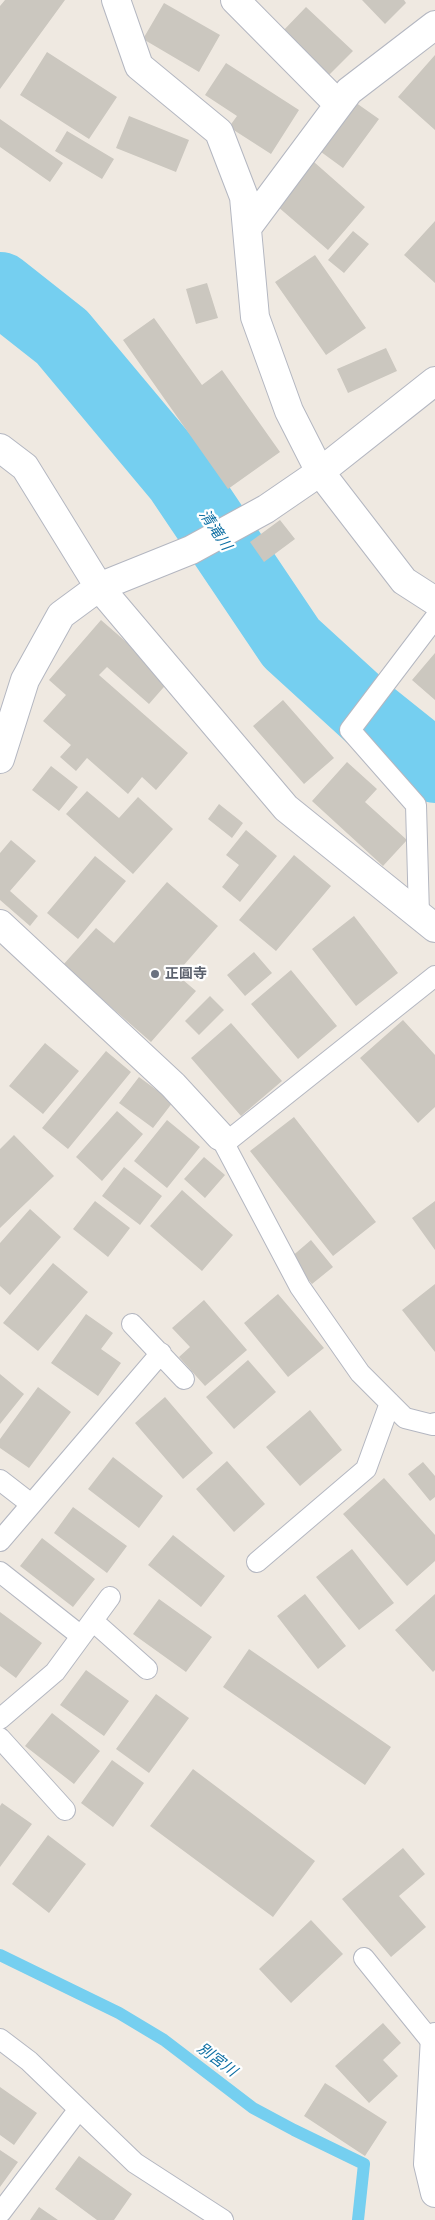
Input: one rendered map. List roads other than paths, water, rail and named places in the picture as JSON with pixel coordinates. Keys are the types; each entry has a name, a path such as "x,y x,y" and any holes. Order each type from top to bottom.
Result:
{"street":[{"path":"116,0 139,66 218,132 244,197 255,317 289,411 320,472 404,581 435,601"},
{"path":"235,0 338,104"},
{"path":"247,228 349,90 435,25"},
{"path":"0,759 24,680 61,616 99,587 191,550 266,509 320,472 435,380"},
{"path":"0,448 25,467 99,587 286,808 427,922"},
{"path":"0,924 173,1085 222,1140"},
{"path":"435,2037 428,2164 435,2193"}],"lane":[{"path":"427,922 416,805 350,730 435,618"},
{"path":"435,976 222,1140 300,1287 360,1373 405,1418 433,1425 435,1423"},
{"path":"132,1324 184,1379"},
{"path":"0,1541 161,1353"},
{"path":"257,1562 366,1469 390,1403"},
{"path":"0,1480 31,1504"},
{"path":"0,1572 146,1669"},
{"path":"0,1719 55,1672 110,1597"},
{"path":"0,1738 65,1810"},
{"path":"364,1958 434,2046"},
{"path":"0,2040 29,2060 135,2163 223,2220"},
{"path":"1,2212 79,2109"}],"waterway":[{"name":"清滝川","path":"0,288 62,337 180,478 291,643 371,716 435,767"},
{"name":"別宮川","path":"0,1955 119,2013 164,2040 253,2108 364,2164 358,2220"}],"place":[{"name":"正圓寺","path":"155,974"}]}
